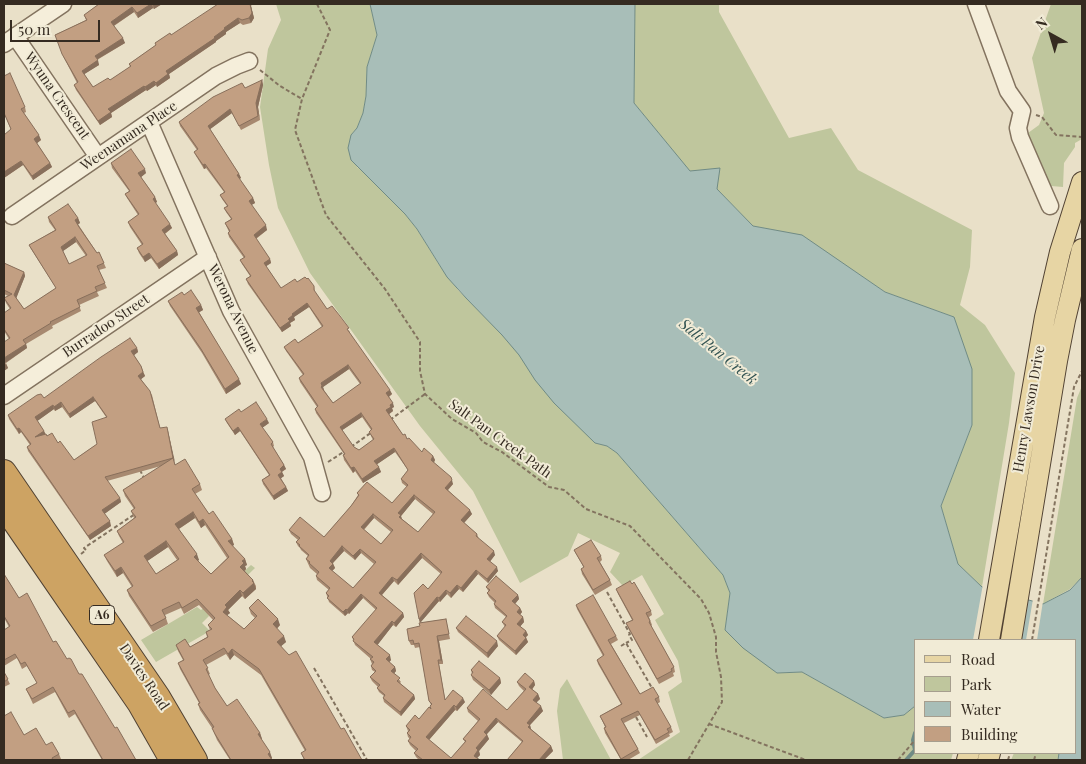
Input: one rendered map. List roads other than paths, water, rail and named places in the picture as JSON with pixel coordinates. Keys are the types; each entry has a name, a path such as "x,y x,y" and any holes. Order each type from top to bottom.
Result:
{"highway":[{"name":"Davies Road","path":"4,472 158,697 195,760"},
{"name":"Davies Road","path":"4,506 140,704 172,760"}],"main road":[{"name":"Henry Lawson Drive","path":"1011,639 1041,393 1045,317 1055,272 1082,182"},
{"name":"Henry Lawson Drive","path":"989,639 1041,393 1065,320 1082,249"}],"street":[{"path":"10,40 63,4"},
{"path":"976,4 1008,91 1022,110 1018,128 1020,137 1050,206"},
{"name":"Wyuna Crescent","path":"10,40 98,157"},
{"name":"Weenamana Place","path":"12,216 221,73 249,61"},
{"name":"Werona Avenue","path":"149,122 235,318 312,457 322,493"},
{"name":"Burradoo Street","path":"4,396 208,257"}],"water":[{"name":"Salt Pan Creek","path":"370,4 635,4 634,103 690,171 720,168 717,189 753,226 802,235 885,292 954,317 972,369 972,425 941,506 958,564 982,587 1043,604 1070,590 1082,577 1082,760 1058,760 1059,754 1076,754 1076,639 914,639 914,707 904,715 884,718 802,672 777,673 743,648 725,630 730,593 723,575 617,453 607,446 595,443 554,403 535,380 519,355 447,277 417,229 405,214 351,160 348,148 351,135 357,128 363,113 366,96 367,67 377,35"}],"waterway":[{"path":"914,736 914,745"},
{"path":"906,760 914,751"}]}
